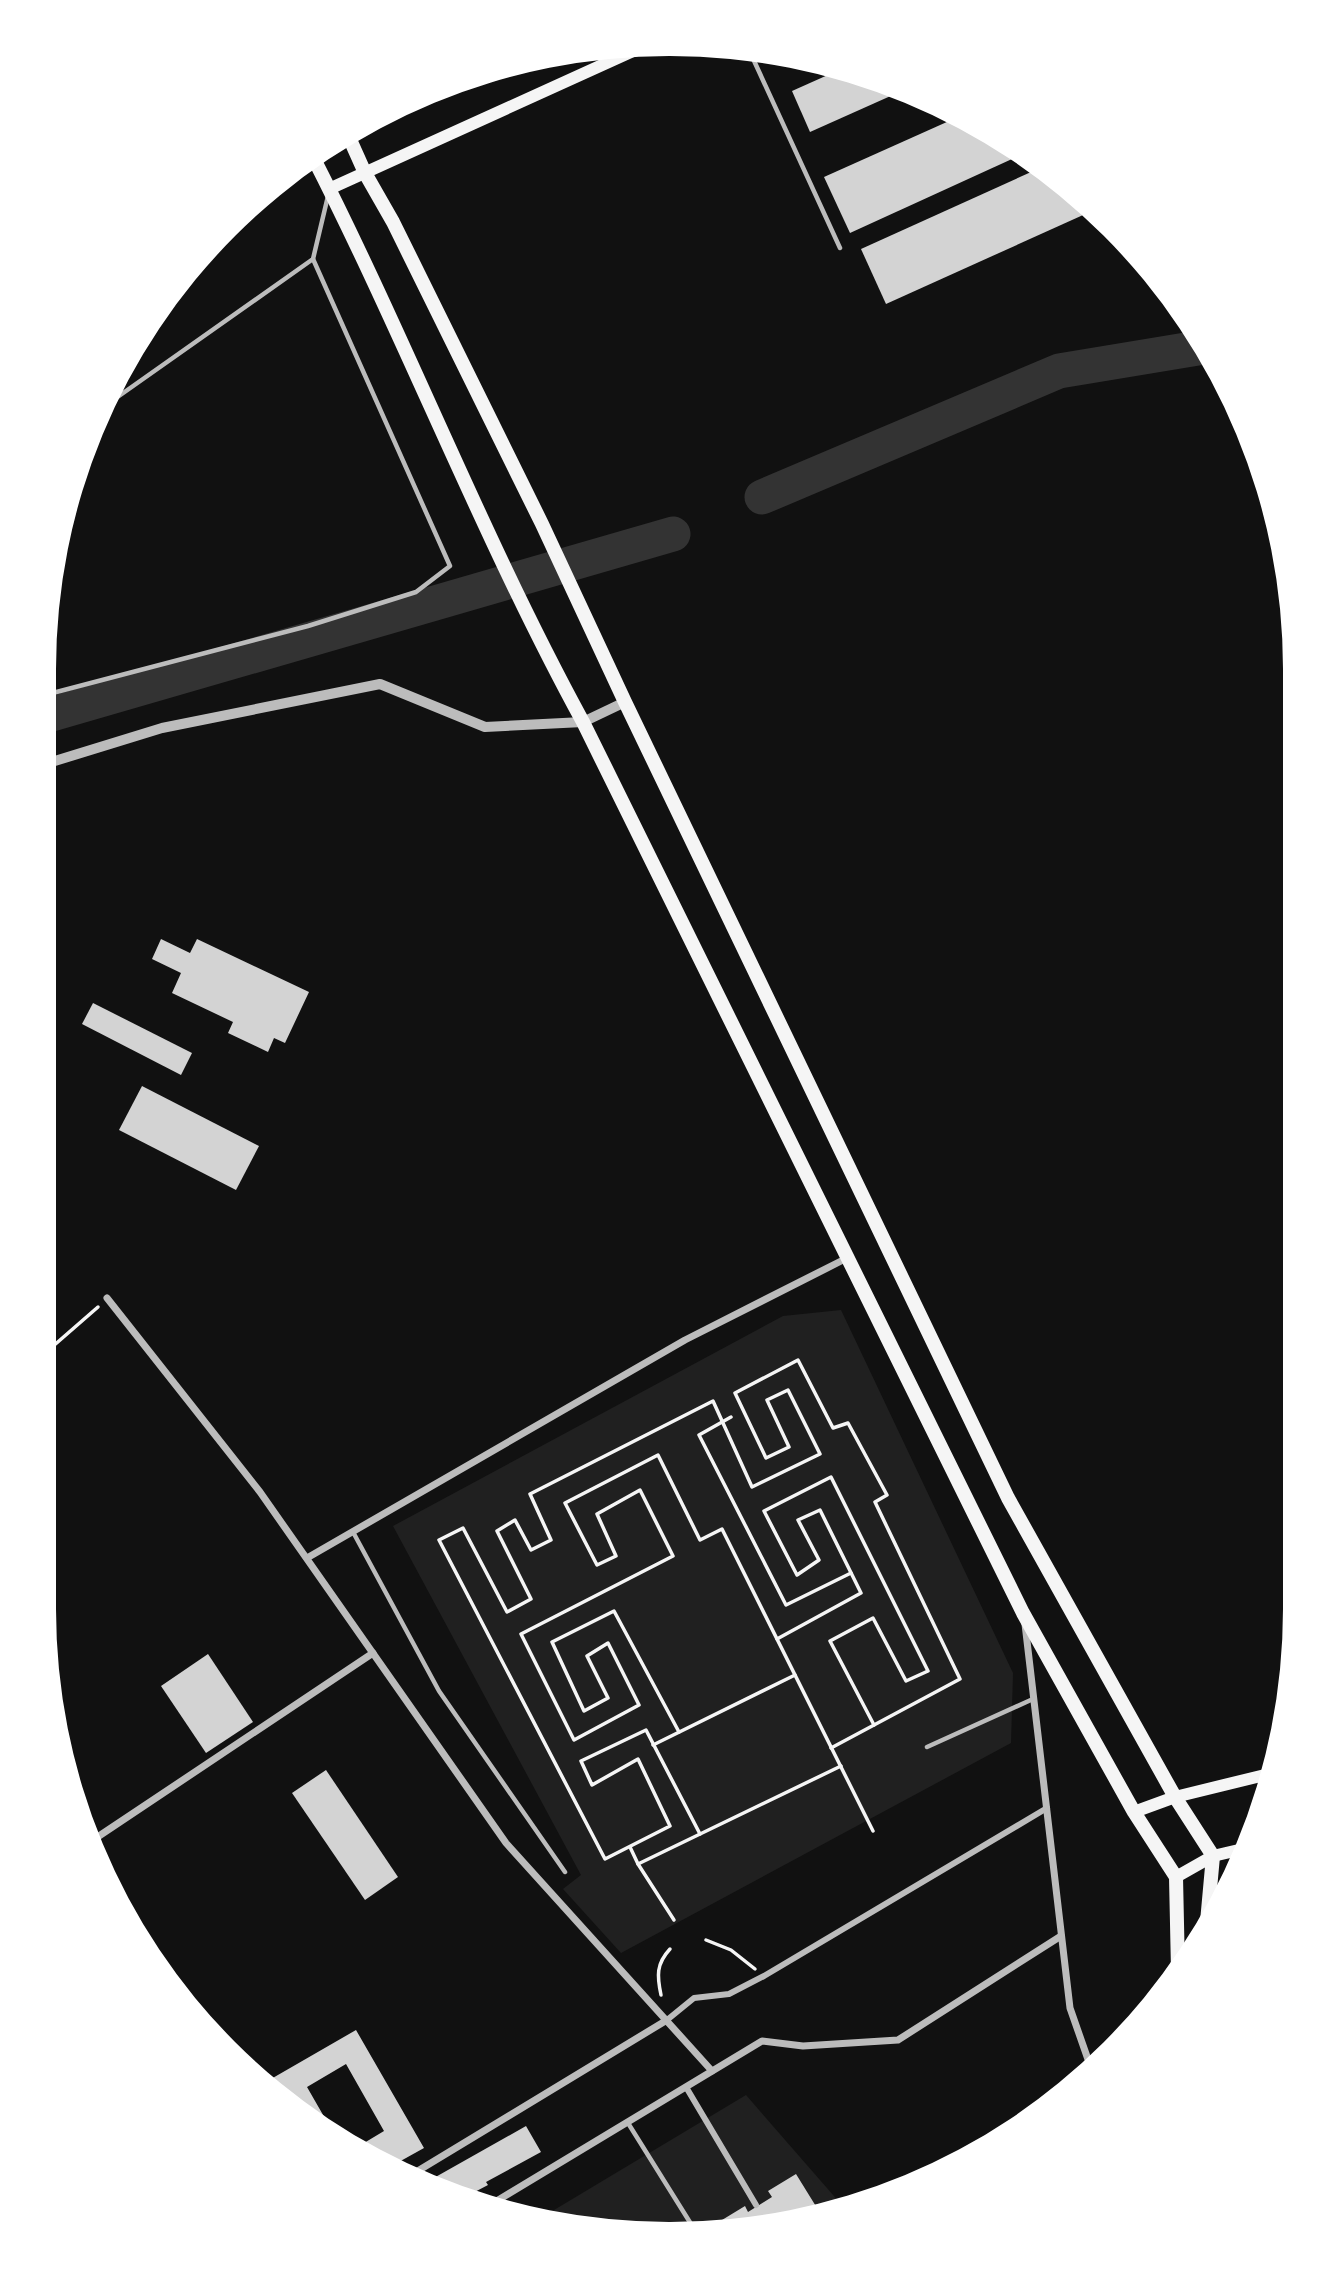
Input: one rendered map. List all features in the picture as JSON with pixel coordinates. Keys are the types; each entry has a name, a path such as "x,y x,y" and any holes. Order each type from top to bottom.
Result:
{"main road":[{"path":"329,189 617,58"},
{"path":"352,145 542,524 598,646 1008,1498 1175,1797 1213,1856 1209,1900"},
{"path":"318,167 491,540 1023,1613 1134,1812 1176,1877 1178,1952"},
{"path":"1134,1812 1175,1797 1259,1776"},
{"path":"1176,1877 1213,1856 1232,1851"}],"street":[{"path":"56,761 162,727 380,684 485,727 583,722 625,702"},
{"path":"307,1558 685,1340 848,1258"},
{"path":"107,1298 260,1492 506,1843 712,2071"},
{"path":"1023,1613 1070,2008 1087,2057"},
{"path":"100,1835 373,1653"},
{"path":"421,2169 667,2020 694,1998 729,1994 764,1976 1048,1808"},
{"path":"502,2198 762,2040 803,2046 898,2040 1061,1936"},
{"path":"686,2087 757,2204"}],"lane":[{"path":"754,62 839,248"},
{"path":"56,692 308,626 416,592 450,566 313,259 329,189"},
{"path":"121,395 313,259"},
{"path":"352,1531 439,1691 565,1872"},
{"path":"927,1747 1034,1699"},
{"path":"628,2122 690,2221"}],"path":[{"path":"56,1343 107,1298"},
{"path":"700,1834 646,1730 581,1761 592,1785 638,1759 670,1826 605,1859 439,1540 463,1528 507,1612 531,1599 497,1531 515,1520 531,1550 551,1540 530,1494 713,1401 752,1487 820,1454 788,1390 767,1399 789,1447 766,1458 735,1393 798,1360 833,1428 848,1423 887,1495 875,1502 960,1679 831,1748"},
{"path":"731,1417 699,1435 786,1605 851,1573"},
{"path":"679,1732 614,1611 552,1642 584,1711 608,1698 587,1657 608,1643 639,1705 574,1740 521,1634 673,1556 640,1490 597,1514 616,1556 597,1565 565,1503 658,1455 700,1540 722,1529 873,1831"},
{"path":"776,1639 861,1593 820,1510 798,1520 819,1560 797,1575 765,1511 831,1477 928,1671 906,1681 873,1618 830,1641 874,1725"},
{"path":"653,1745 795,1675"},
{"path":"638,1864 841,1766"},
{"path":"629,1847 674,1920"},
{"path":"706,1940 731,1950 764,1976"},
{"path":"667,2020 657,1969 670,1949"}],"shaded area":[{"path":"841,1310 1013,1673 1011,1743 621,1953 563,1889 581,1875 393,1526 783,1316"},
{"path":"746,2095 836,2199 750,2217 710,2221 629,2221 553,2211"}],"building":[{"path":"825,76 888,97 810,132 792,91"},
{"path":"947,122 1011,160 850,233 824,177"},
{"path":"1029,173 1082,216 886,304 861,249"},
{"path":"161,939 190,953 197,939 309,992 285,1043 274,1038 268,1052 228,1033 233,1022 172,993 181,973 152,959"},
{"path":"93,1003 192,1053 181,1075 82,1024"},
{"path":"142,1086 259,1146 236,1190 119,1130"},
{"path":"208,1654 253,1722 206,1753 161,1686"},
{"path":"326,1770 398,1877 365,1900 292,1793"},
{"path":"356,2030 424,2148 401,2161 366,2142 384,2131 346,2064 307,2087 323,2114 274,2077"},
{"path":"526,2126 541,2152 486,2182 488,2185 477,2191 437,2176"},
{"path":"796,2174 815,2204 722,2220 745,2206 748,2212 772,2197 768,2191"}],"waterway":[{"path":"762,497 1059,371 1192,349"},
{"path":"56,713 673,534"}]}
